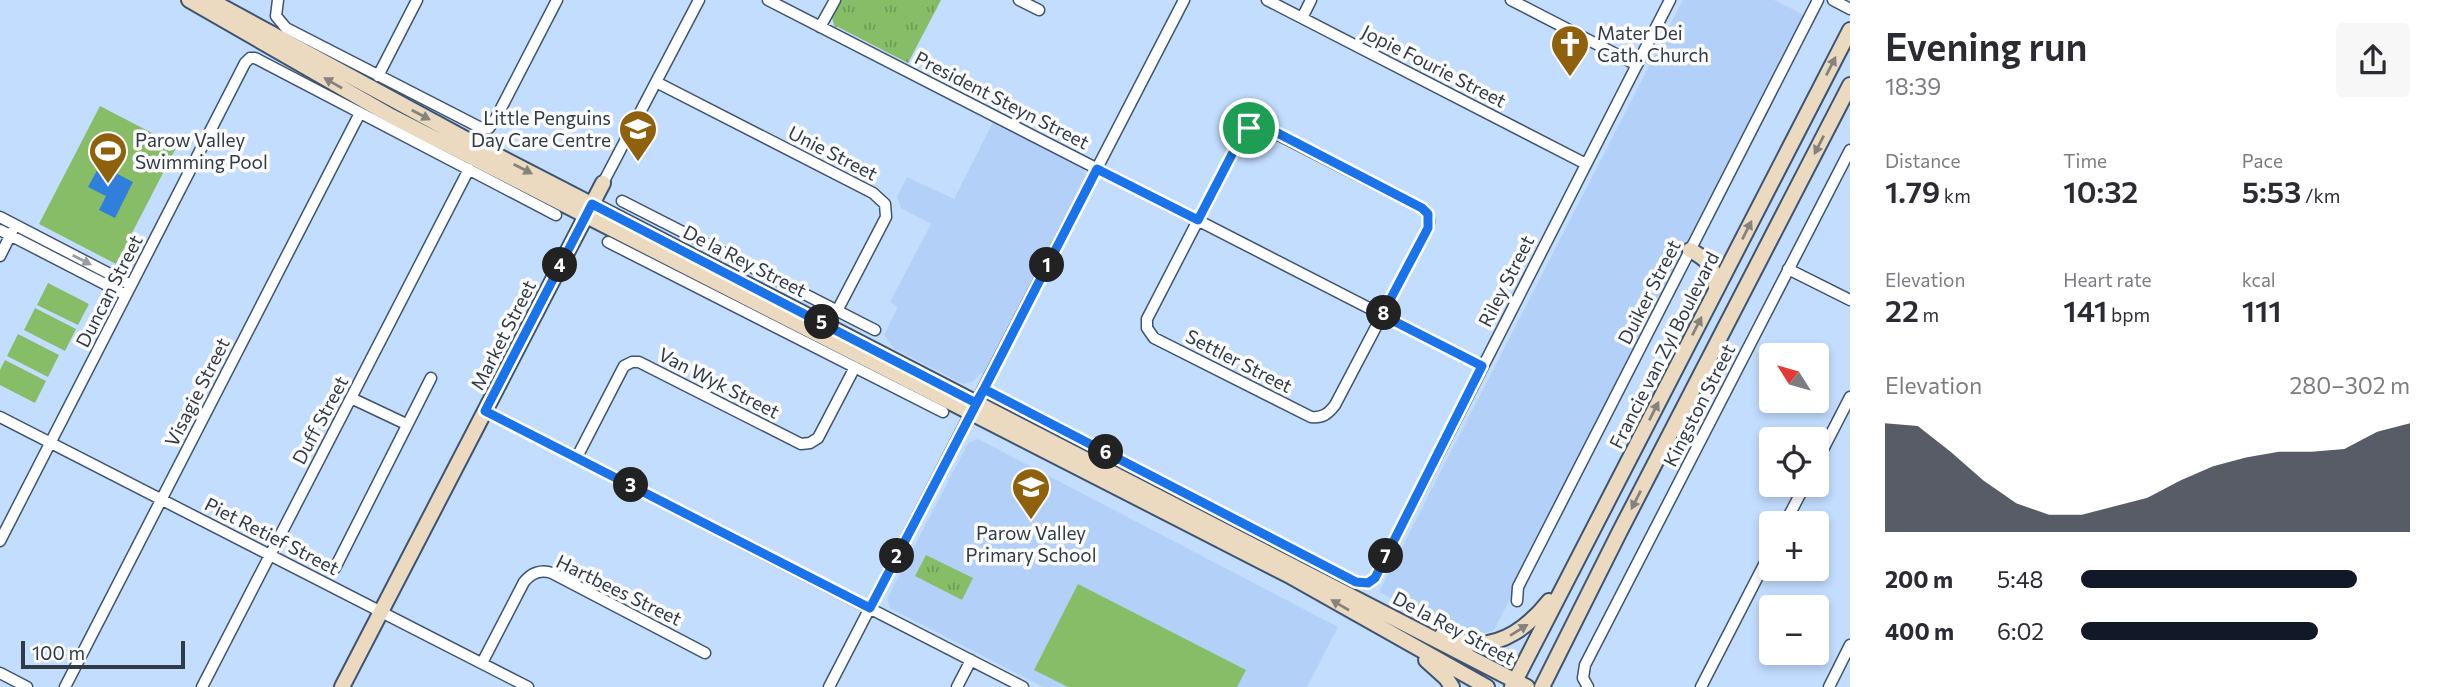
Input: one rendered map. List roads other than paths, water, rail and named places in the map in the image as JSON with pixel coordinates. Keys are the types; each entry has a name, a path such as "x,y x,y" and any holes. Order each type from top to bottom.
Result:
{"main road":[{"name":"De la Rey Street","path":"189,0 391,116 589,210 974,408 1408,624 1518,685"},
{"name":"De la Rey Street","path":"210,0 473,143 589,210"},
{"name":"Francie van Zyl Boulevard","path":"1518,685 1590,537 1850,30"},
{"path":"1542,687 1850,85"},
{"name":"Market Street","path":"342,687 603,183"},
{"path":"1690,250 1707,259 1712,266 1716,290"},
{"name":"De la Rey Street","path":"974,408 1288,575 1487,687"},
{"path":"1408,624 1472,644 1501,640 1537,615 1554,595 1590,537"},
{"path":"1399,639 1434,666 1452,687"}],"street":[{"path":"278,0 276,16 286,29 480,129 492,126 557,0"},
{"path":"378,76 417,0"},
{"name":"Market Street","path":"603,183 699,0"},
{"name":"President Steyn Street","path":"768,0 1482,366"},
{"path":"820,27 835,0"},
{"path":"1018,0 1039,10"},
{"path":"830,687 1184,0"},
{"name":"Jopie Fourie Street","path":"1267,0 1586,164"},
{"path":"1302,18 1311,0"},
{"path":"1511,0 1637,65"},
{"name":"Riley Street","path":"1375,578 1670,0"},
{"name":"Duiker Street","path":"1517,601 1518,587 1818,0"},
{"path":"1833,0 1850,9"},
{"name":"Duncan Street","path":"0,541 245,63 250,58 255,58 360,113"},
{"name":"Unie Street","path":"656,82 881,198 887,210 886,217 837,312"},
{"path":"360,113 556,215"},
{"name":"Visagie Street","path":"65,687 360,113"},
{"path":"1198,220 1242,135 1253,126 1264,126 1422,208 1428,214 1428,228 1382,315"},
{"name":"Kingston Street","path":"1586,682 1585,665 1850,150"},
{"name":"Duff Street","path":"202,687 469,169"},
{"name":"De la Rey Street","path":"622,201 875,330"},
{"path":"0,217 13,230 129,290"},
{"name":"Settler Street","path":"1198,220 1147,319 1147,328 1154,338 1311,417 1320,418 1335,405 1382,315"},
{"path":"0,230 13,230"},
{"path":"0,256 13,230"},
{"path":"608,242 943,412"},
{"path":"1788,269 1850,300"},
{"name":"Van Wyk Street","path":"577,457 624,366 632,362 639,362 802,444 818,438 855,367"},
{"path":"335,568 431,378"},
{"name":"De la Rey Street","path":"984,389 1360,584 1375,578"},
{"path":"1829,438 1850,397"},
{"path":"351,398 406,425"},
{"path":"485,411 1023,687"},
{"name":"Piet Retief Street","path":"0,417 528,687"},
{"name":"Hartbees Street","path":"482,663 524,582 532,574 542,571 552,573 705,653"},
{"path":"1701,687 1759,574"},
{"path":"1829,687 1850,645"},
{"path":"957,687 971,660"},
{"path":"0,673 27,687"}],"water":[{"path":"100,165 133,182 115,218 99,210 106,196 88,187"}],"place":[{"name":"Mater Dei Cath. Church","path":"1570,78"},
{"name":"Little Penguins Day Care Centre","path":"638,163"},
{"name":"Parow Valley Swimming Pool","path":"108,185"},
{"name":"Parow Valley Primary School","path":"1031,521"}]}
